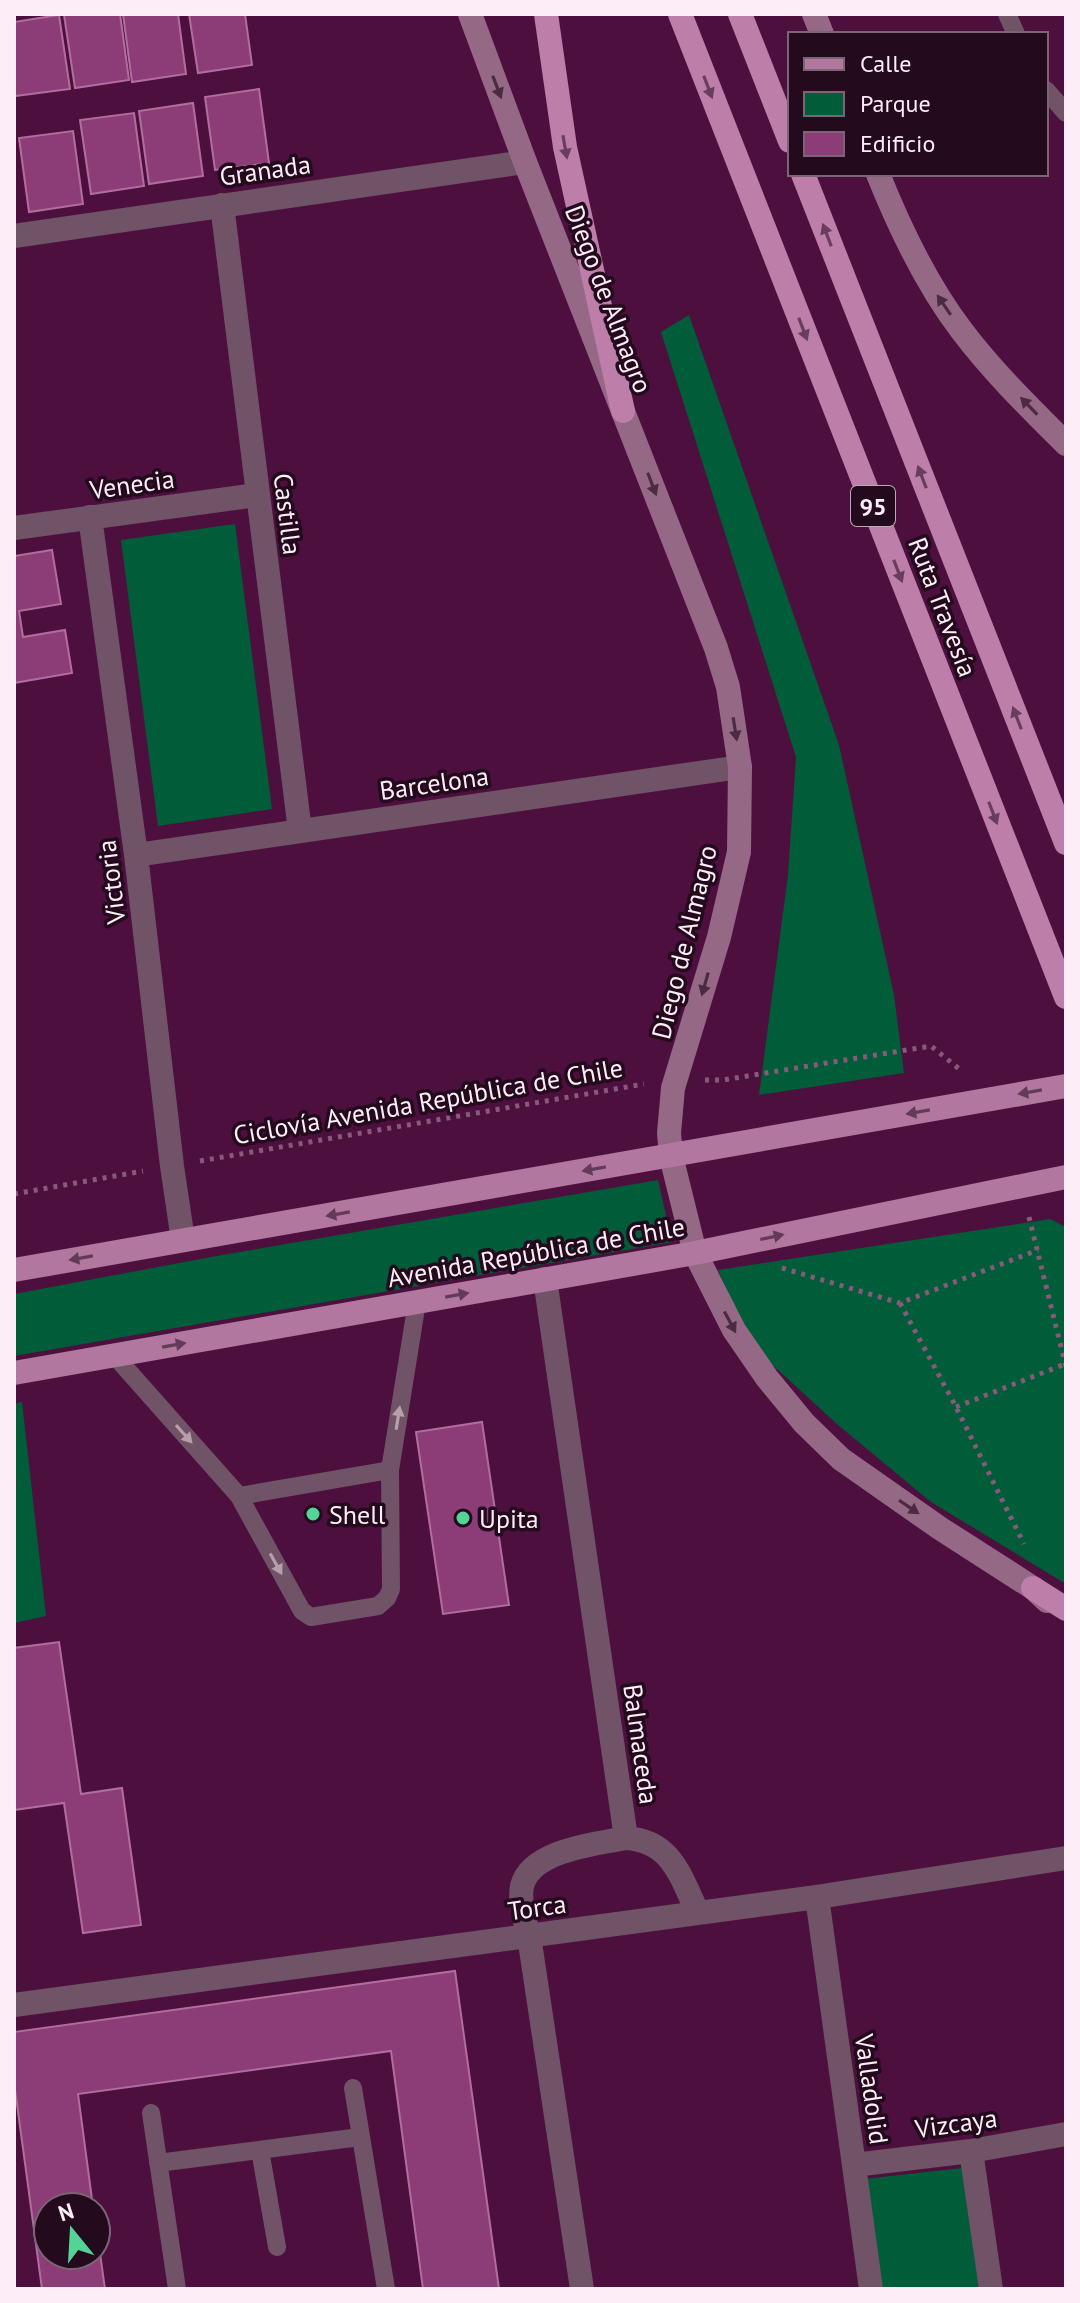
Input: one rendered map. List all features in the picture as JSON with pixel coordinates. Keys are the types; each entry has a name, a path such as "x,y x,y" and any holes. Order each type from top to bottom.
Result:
{"highway":[{"path":"546,14 565,147 623,411"},
{"name":"Ruta Travesía","path":"680,14 1066,997"},
{"path":"740,14 788,136"},
{"name":"Ruta Travesía","path":"804,176 1066,843"},
{"path":"1033,1588 1066,1609"}],"main road":[{"name":"Diego de Almagro","path":"470,14 716,648 728,687 740,767 739,852 719,937 673,1088 670,1111 671,1156 695,1253 734,1330 767,1378 804,1423 841,1459 881,1489 1033,1588 1066,1619"},
{"path":"879,176 910,247 960,328 991,367 1066,444"},
{"path":"14,1270 1066,1086"},
{"name":"Avenida República de Chile","path":"14,1373 695,1253 1066,1177"}],"street":[{"name":"Granada","path":"14,236 525,162"},
{"name":"Castilla","path":"222,205 300,831"},
{"name":"Venecia","path":"14,528 257,495"},
{"name":"Victoria","path":"90,517 136,855 183,1240"},
{"name":"Barcelona","path":"136,855 740,767"},
{"name":"Balmaceda","path":"545,1279 626,1838 563,1851 537,1865 522,1884 521,1903 529,1936 582,2289"},
{"path":"626,1838 644,1839 661,1848 678,1872 698,1913"},
{"name":"Torca","path":"14,2005 817,1897 1066,1858"},
{"name":"Valladolid","path":"817,1897 871,2289"},
{"name":"Vizcaya","path":"854,2165 971,2151 1066,2134"},
{"path":"971,2151 991,2289"}],"lane":[{"path":"1048,92 1066,113"},
{"path":"114,1355 239,1496 302,1611 311,1617 378,1606 391,1589 390,1470 417,1302"},
{"path":"239,1496 390,1470"},
{"path":"353,2088 386,2289"},
{"path":"151,2113 177,2289"},
{"path":"158,2163 360,2137"},
{"path":"260,2150 277,2247"}],"path":[{"name":"Ciclovía Avenida República de Chile","path":"14,1194 677,1080 723,1080 931,1046 967,1075"},
{"path":"956,1407 1066,1366 1020,1185"},
{"path":"772,1264 900,1303 1038,1250"},
{"path":"900,1303 1023,1539 1033,1588"}],"green space":[{"path":"689,315 839,745 894,995 904,1073 759,1095 788,875 796,757 661,332"},
{"path":"235,524 272,809 158,826 121,540"},
{"path":"658,1180 672,1242 14,1356 14,1294"},
{"path":"1050,1219 1066,1227 1066,1584 931,1502 838,1425 752,1346 718,1270"},
{"path":"22,1402 46,1616 14,1623 14,1404"},
{"path":"962,2168 979,2289 876,2289 864,2179"}],"building":[{"path":"120,14 129,80 75,88 64,15"},
{"path":"123,14 178,14 186,74 132,82"},
{"path":"189,14 245,14 252,65 198,73"},
{"path":"59,15 70,89 15,96 14,22"},
{"path":"259,89 269,163 215,170 205,97"},
{"path":"193,103 203,176 149,184 139,111"},
{"path":"134,113 144,186 91,194 80,120"},
{"path":"73,131 83,204 29,212 19,138"},
{"path":"52,550 61,604 19,611 23,637 65,630 72,673 14,683 14,556"},
{"name":"Upita","path":"482,1422 509,1605 443,1614 416,1432"},
{"path":"59,1642 81,1794 122,1788 141,1925 83,1933 64,1803 14,1810 14,1648"},
{"path":"455,1971 499,2289 423,2289 391,2051 78,2094 91,2191 32,2191 32,2215 14,2082 14,2032"},
{"path":"40,2271 102,2271 105,2289 42,2289"}],"place":[{"name":"Shell","path":"313,1514"},
{"name":"Upita","path":"463,1518"}]}
